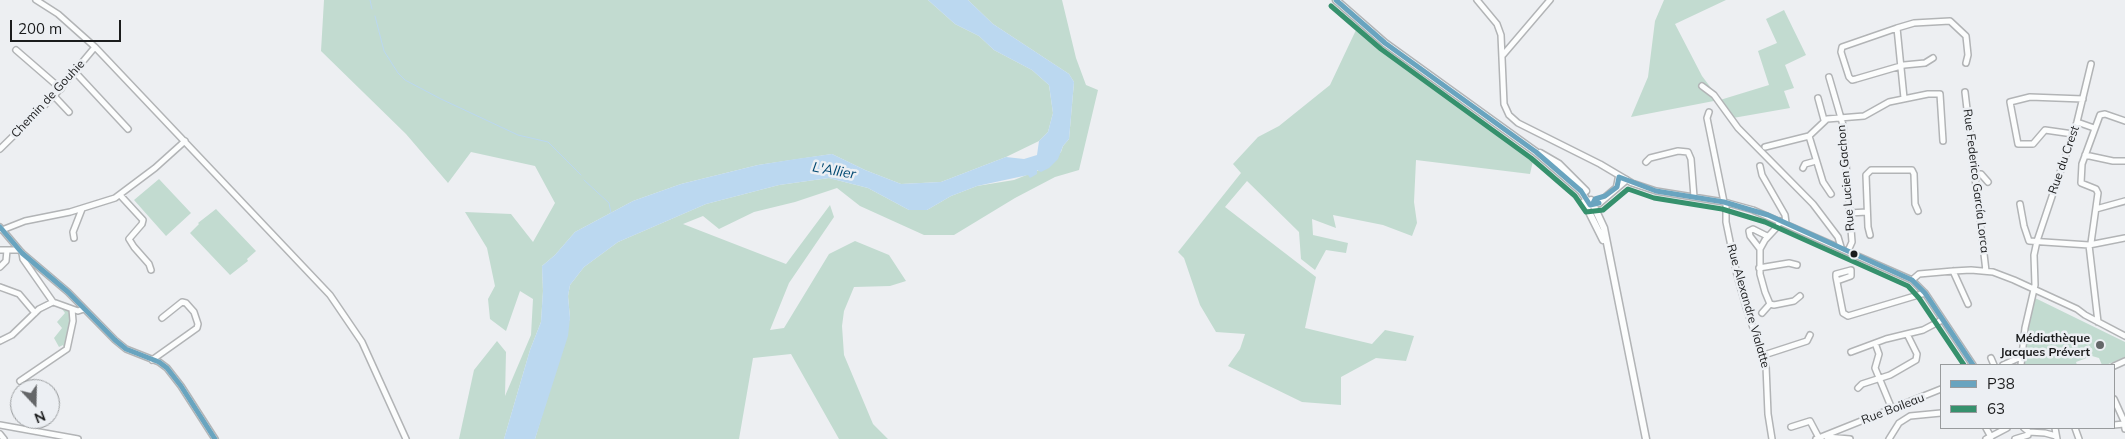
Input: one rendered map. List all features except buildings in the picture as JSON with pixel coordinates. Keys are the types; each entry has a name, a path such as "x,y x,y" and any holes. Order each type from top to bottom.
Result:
{"main road":[{"path":"1336,0 1366,28 1403,57 1536,152 1575,187 1590,205"},
{"path":"1536,152 1552,159 1582,186 1606,245 1646,439"},
{"path":"1590,205 1595,199 1605,196 1626,180"}],"street":[{"path":"37,0 95,47 330,295 362,342 406,439"},
{"path":"1477,0 1499,29 1502,40 1504,104 1509,114 1518,123 1600,164 1626,180 1663,192 1725,202 1753,210 1841,247 1912,280 1925,293 1972,364"},
{"path":"1503,55 1550,0"},
{"path":"1933,58 1925,63 1901,66 1852,80 1841,50 1844,46 1914,23 1950,21 1966,36 1968,55 1966,63"},
{"path":"1896,28 1904,98"},
{"name":"Chemin de Gouhie","path":"0,149 54,96 95,47"},
{"path":"16,50 61,88"},
{"name":"Rue du Crest","path":"2021,364 2020,357 2034,289 2034,255 2037,242 2077,122 2091,64"},
{"path":"75,72 128,129"},
{"name":"Rue Lucien Gachon","path":"1829,78 1843,125 1852,242 1848,251"},
{"path":"1702,86 1714,95 1738,128 1813,204 1838,237 1841,247"},
{"name":"Rue Federico García Lorca","path":"1965,92 1986,271"},
{"path":"1765,147 1809,136 1824,120 1867,115 1888,102 1920,95 1940,94 1943,141"},
{"path":"54,96 69,112"},
{"path":"2073,134 2045,130 2033,144 2018,144 2010,102 2030,97 2083,99"},
{"path":"1818,98 1824,120"},
{"name":"Rue Alexandre Vialatte","path":"1709,112 1707,118 1725,202 1727,230 1737,275 1746,307 1764,355 1767,372 1768,414 1772,439"},
{"path":"2098,322 2090,244 2097,191 2081,183 2082,164 2098,117 2103,114 2125,121"},
{"path":"2077,122 2094,128"},
{"path":"1809,136 1823,182 1831,194"},
{"path":"185,142 120,195 82,208 42,216 1,229 21,251 68,292 126,349 163,365 172,373 215,439"},
{"path":"1646,162 1650,158 1678,150 1688,152 1691,159 1694,197"},
{"path":"2085,154 2113,161 2125,161"},
{"path":"1803,168 1805,164 1816,160"},
{"path":"1760,166 1762,175 1785,215 1786,223"},
{"path":"1870,235 1866,175 1871,170 1912,170 1914,174 1915,204 1918,211"},
{"path":"1975,174 1981,174 1988,182"},
{"path":"120,195 143,220 142,224 129,239 150,264 151,270"},
{"path":"1841,200 1848,201"},
{"path":"2096,209 2125,201"},
{"path":"2020,204 2023,224 2029,241 2090,244 2125,238"},
{"path":"74,238 73,232 82,208"},
{"path":"1849,212 1867,212"},
{"path":"1770,304 1759,268 1760,249 1767,236 1777,227 1780,221"},
{"path":"1760,249 1750,236 1749,231 1753,230 1767,236"},
{"path":"0,250 21,251"},
{"path":"0,267 6,260 7,250"},
{"path":"21,251 23,260 53,302 78,311 84,309"},
{"path":"1759,268 1789,263 1797,265"},
{"path":"1953,271 1968,304"},
{"path":"1912,280 1919,274 1986,271 2001,275 2077,309 2125,336"},
{"path":"1837,281 1843,313 1848,316 1925,293"},
{"path":"0,287 19,294 34,313"},
{"path":"1770,304 1794,301 1800,296"},
{"path":"0,341 12,335 40,308 53,302"},
{"path":"152,360 197,328 198,324 194,312 186,303 182,302 162,318"},
{"path":"1762,313 1770,304"},
{"path":"23,379 67,349 73,321 72,309"},
{"path":"1851,352 1875,343 1923,330 1942,320"},
{"path":"1858,388 1862,384 1893,373 1917,358 1907,334"},
{"path":"1764,355 1807,341 1810,335"},
{"path":"1875,343 1879,354 1875,368 1892,410"},
{"path":"2005,364 2020,357"},
{"path":"1991,358 1994,364"},
{"name":"Rue Boileau","path":"1820,438 1940,389"},
{"path":"2115,401 2123,414 2125,426"},
{"path":"1889,439 1899,423 1910,416 1940,413"},
{"path":"1790,427 1810,421 1820,438 1840,437 1851,439 1848,427"},
{"path":"0,425 78,439"},
{"path":"1989,438 2005,429"},
{"path":"1839,430 1840,437"},
{"path":"2015,439 2045,433 2056,438"},
{"path":"0,434 4,439"}],"green space":[{"path":"324,0 928,0 955,24 979,36 994,50 1032,70 1049,85 1053,113 1048,132 1039,141 1006,157 941,182 901,184 865,170 832,154 758,165 681,184 633,201 575,232 555,255 542,266 541,322 530,350 504,439 459,439 474,370 497,341 506,352 505,396 531,335 533,299 520,291 506,331 490,319 488,299 495,286 487,248 465,212 511,214 533,242 555,203 535,166 471,152 448,183 406,134 321,51"},
{"path":"968,0 1062,0 1076,58 1086,85 1098,90 1079,170 1055,177 1015,198 954,235 924,235 860,206 837,188 795,202 754,212 719,229 703,216 683,224 786,264 830,205 834,217 789,283 770,330 784,328 829,254 855,241 889,255 906,281 890,286 854,287 844,311 842,326 844,355 873,424 888,439 839,439 791,354 753,358 739,439 535,439 570,318 568,296 570,285 584,267 618,242 706,204 779,185 829,178 868,188 909,210 927,210 951,196 977,186 1014,180 1039,170 1061,152 1069,139 1074,82 1069,74 993,24"},
{"path":"1664,0 1726,0 1675,24 1702,76 1720,100 1769,85 1758,51 1777,43 1766,19 1784,10 1806,55 1785,65 1794,88 1784,91 1790,108 1733,118 1719,100 1631,117 1648,77 1655,21"},
{"path":"1356,30 1533,158 1533,161 1530,174 1416,160 1414,202 1417,223 1412,236 1383,225 1333,215 1336,228 1312,219 1313,235 1348,243 1346,253 1326,250 1315,270 1301,259 1299,232 1247,181 1225,207 1316,277 1305,328 1372,344 1385,330 1414,336 1406,361 1376,358 1341,377 1341,405 1302,402 1228,366 1240,349 1245,334 1216,332 1200,305 1184,258 1178,252 1241,173 1233,164 1258,137 1279,126 1330,85"},
{"path":"159,179 191,213 166,236 134,200"},
{"path":"216,209 256,251 247,259 248,261 230,275 190,233 198,223"},
{"path":"2033,297 2125,342 2125,357 2108,364 2102,364 2099,358 2092,356 2076,362 2077,364 2025,364 2022,356"},
{"path":"62,309 69,311 72,318 64,349 63,345 59,347 54,338 62,328 57,322 65,313"}],"water":[{"name":"L'Allier","path":"928,0 968,0 993,24 1069,74 1074,82 1069,139 1063,146 1058,159 1049,168 1041,172 1037,170 1037,174 1030,178 1028,175 977,186 951,196 927,210 909,210 868,188 829,178 779,185 706,204 618,242 584,267 570,285 568,296 570,318 568,336 535,439 504,439 530,350 541,322 542,266 555,255 575,232 633,201 681,184 758,165 832,154 865,170 901,184 941,182 1006,157 1024,159 1037,155 1039,141 1048,132 1053,113 1049,85 1032,70 994,50 979,36 955,24"}],"waterway":[{"path":"370,0 372,9"},
{"path":"375,16 384,51 398,73 405,80 518,135 548,142 581,175"},
{"path":"584,180 609,203 611,213"}],"transit line":[{"name":"P38","path":"1336,0 1385,43 1536,152 1581,191 1590,205 1599,203"},
{"name":"63","path":"1331,6 1381,49 1531,158 1575,196 1586,212 1603,210 1628,189 1654,198 1722,209 1765,222 1908,286 1919,298 1963,364"},
{"name":"P38","path":"1593,203 1595,199 1605,196 1617,187 1619,177 1656,191 1724,202 1768,215 1912,280 1925,293 1972,364"},
{"name":"P38","path":"0,227 22,253 68,292 115,340 126,349 159,362 167,368 181,386 215,439"}],"place":[{"name":"Médiathèque Jacques Prévert","path":"2100,345"}]}
